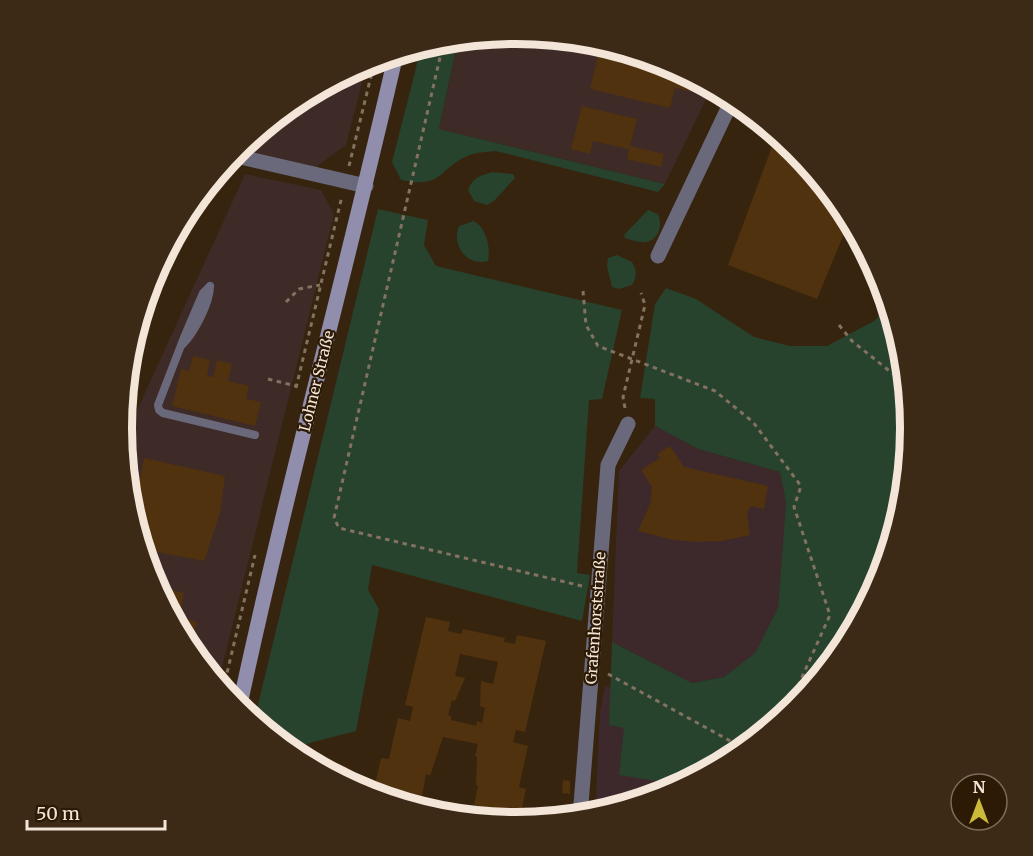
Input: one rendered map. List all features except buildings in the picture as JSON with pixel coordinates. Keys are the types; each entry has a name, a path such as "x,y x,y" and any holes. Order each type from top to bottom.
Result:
{"main road":[{"name":"Lohner Straße","path":"242,697 267,578 366,186 394,64"}],"street":[{"path":"658,256 729,107"},
{"path":"243,158 366,186"},
{"name":"Grafenhorststraße","path":"581,807 608,465 628,423"}],"lane":[{"path":"210,286 210,295 191,337 182,346 158,405 159,410 163,413 255,435"}],"path":[{"path":"441,51 334,518 339,528 598,590"},
{"path":"294,397 372,72"},
{"path":"286,302 299,289 320,285"},
{"path":"582,291 586,325 598,346 715,390 753,422 801,486 794,507 830,615 795,693"},
{"path":"628,423 623,397 645,305 641,293"},
{"path":"839,325 852,341 898,378"},
{"path":"268,379 296,386"},
{"path":"225,680 255,554"},
{"path":"593,666 736,744"}],"shaded area":[{"path":"491,44 542,44 592,51 664,73 708,95 665,184 439,129 456,49 466,47"},
{"path":"364,75 346,145 316,167 250,151 303,108"},
{"path":"245,174 321,190 334,214 220,674 184,620 152,552 135,478 132,421"},
{"path":"655,426 698,449 780,472 786,502 778,608 755,653 724,677 692,683 612,642 619,471"},
{"path":"605,685 729,749 687,773 664,783 596,804 600,712"}],"green space":[{"path":"456,49 439,129 665,184 658,192 496,151 476,153 462,159 441,175 426,182 401,180 392,162 418,57"},
{"path":"492,172 513,174 515,178 494,201 487,205 474,201 468,190 470,186 477,178"},
{"path":"378,209 428,220 424,245 436,266 622,310 602,399 589,400 577,573 590,575 582,621 372,565 368,590 379,609 356,731 306,744 304,749 256,711"},
{"path":"648,210 658,214 660,227 657,235 646,242 625,238 624,235"},
{"path":"474,221 482,228 487,238 488,261 473,261 467,258 459,247 457,233 459,226"},
{"path":"617,255 632,262 636,273 632,285 619,289 612,287 607,266 608,258"},
{"path":"666,288 696,299 754,337 790,346 827,346 876,320 883,309 898,378 901,428 894,503 881,552 861,598 836,642 806,682 751,733 709,761 666,782 619,775 624,728 609,725 612,642 692,683 724,677 755,653 778,608 786,502 780,472 698,449 655,426 655,399 640,398 655,304"}]}
